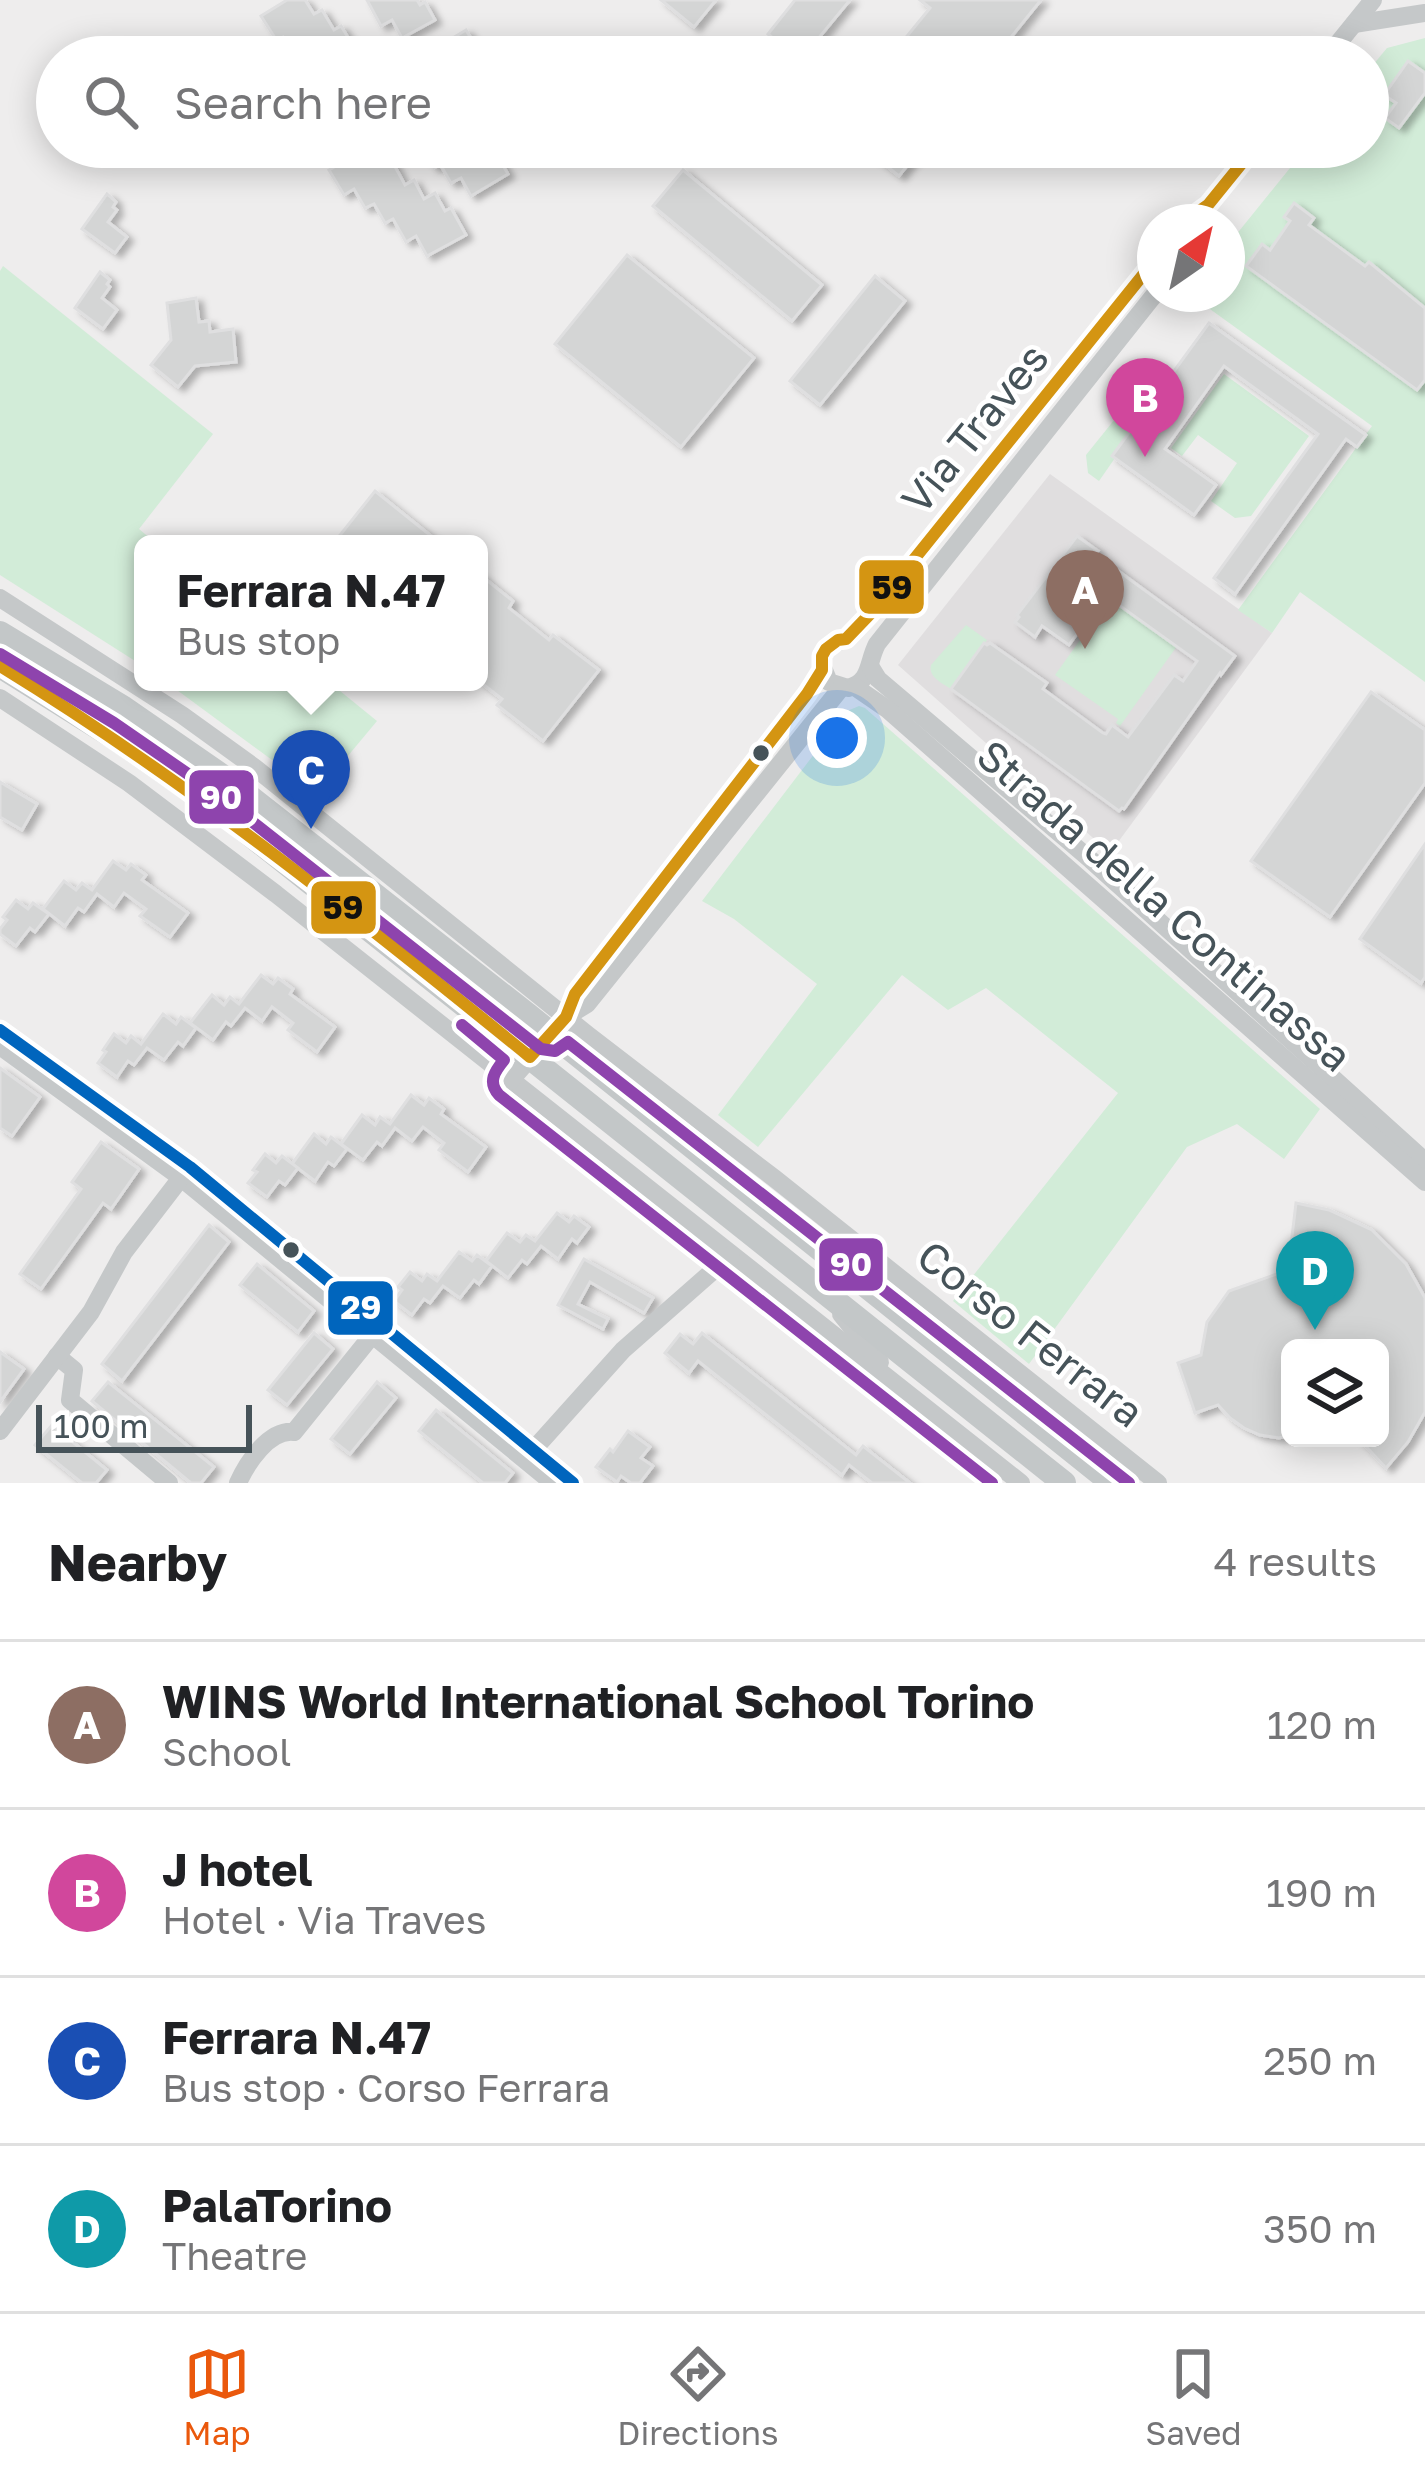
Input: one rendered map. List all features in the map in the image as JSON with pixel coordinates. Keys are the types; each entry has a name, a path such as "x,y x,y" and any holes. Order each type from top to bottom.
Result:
{"main road":[{"name":"Corso Ferrara","path":"0,633 124,708 228,780 559,1026 821,1250 1110,1482"},
{"path":"0,665 223,812 1064,1483"}],"street":[{"path":"1352,0 1354,24"},
{"path":"1344,36 1373,0"},
{"path":"1354,24 1425,13"},
{"path":"1214,204 1240,168"},
{"name":"Via Traves","path":"846,639 1137,282"},
{"name":"Via Traves","path":"870,662 896,620 1141,312"},
{"name":"Corso Ferrara","path":"0,598 134,684"},
{"path":"510,1081 559,1026 587,1004 848,687 865,679 870,662 861,645 838,640 822,656 822,670 829,682 848,687"},
{"name":"Strada della Continassa","path":"870,662 878,679 1090,860 1425,1161"},
{"name":"Corso Ferrara","path":"112,669 134,690"},
{"path":"559,1026 575,994 822,670"},
{"name":"Strada della Continassa","path":"848,687 866,693 922,740 1425,1182"},
{"name":"Corso Ferrara","path":"135,691 228,780"},
{"name":"Corso Ferrara","path":"144,691 254,767 559,1026 743,1155 1158,1483"},
{"path":"0,698 189,827 1021,1483"},
{"path":"0,1030 185,1172 529,1455 573,1483"},
{"path":"0,1046 185,1172"},
{"name":"Corso Ferrara","path":"743,1155 821,1250"},
{"path":"0,1431 91,1312 124,1252 185,1172"},
{"path":"529,1455 622,1350 731,1255"},
{"path":"819,1287 899,1387"},
{"path":"238,1483 275,1435 294,1432 376,1329"},
{"path":"57,1357 74,1370 70,1400 169,1483"},
{"path":"529,1455 553,1483"},
{"path":"1110,1482 1128,1459"}],"shaded area":[{"path":"1050,474 1272,633 1110,853 898,665"}],"green space":[{"path":"1425,38 1425,682 1300,592 1272,633 1238,610 1372,426 1214,312 1245,312 1245,224 1290,168 1389,168 1389,47"},
{"path":"3,266 213,434 139,529 146,535 134,535 134,660 0,575"},
{"path":"1224,374 1309,436 1251,516 1235,518 1211,501 1237,463 1198,435 1182,456 1171,448"},
{"path":"1144,412 1099,481 1088,473 1086,455 1119,414"},
{"path":"1110,598 1177,646 1120,726 1118,719 1055,675"},
{"path":"966,625 987,640 951,689 934,676 931,665"},
{"path":"178,691 340,691 377,721 317,793"},
{"path":"859,706 1320,1109 1284,1159 1237,1124 1187,1147 1029,1364 953,1301 1118,1093 986,988 948,1010 902,975 758,1147 718,1115 817,984 734,919 702,901 847,711"}],"building":[{"path":"287,0 305,0 314,14 322,10 334,30 341,26 347,36 274,36 261,16"},
{"path":"367,0 425,2 435,20 406,36 401,36 392,20 381,26"},
{"path":"661,0 716,0 694,27"},
{"path":"795,0 850,0 820,36 768,34"},
{"path":"920,0 1041,0 1012,36 907,36 930,8"},
{"path":"1408,61 1425,73 1425,93 1399,128 1389,121 1396,103 1389,98 1389,88"},
{"path":"396,168 405,185 414,180 424,199 435,193 445,211 451,208 466,235 427,256 416,236 406,242 393,219 385,223 374,204 365,208 354,189 344,195 329,170"},
{"path":"442,168 504,168 508,174 471,196 461,178 451,183"},
{"path":"683,170 822,285 792,321 653,206"},
{"path":"107,194 117,210 108,222 127,237 115,253 82,229"},
{"path":"1294,203 1314,218 1309,225 1365,266 1369,262 1425,308 1425,380 1417,390 1246,266 1262,244 1270,250 1290,221 1284,217"},
{"path":"627,255 754,358 681,447 555,344"},
{"path":"100,272 110,280 102,298 117,310 103,329 75,308"},
{"path":"875,276 905,301 820,405 790,381"},
{"path":"196,298 199,322 209,321 210,332 233,329 236,362 195,366 178,387 151,365 171,340 167,303"},
{"path":"1209,323 1366,435 1357,447 1346,439 1235,594 1214,578 1318,434 1224,366 1165,449 1216,485 1194,515 1112,456"},
{"path":"375,491 430,535 340,535"},
{"path":"1077,536 1235,656 1119,811 951,689 984,643 990,643 1047,683 1043,689 1103,733 1112,725 1128,737 1174,675 1183,681 1197,661 1105,595 1069,645 1042,626 1035,637 1015,622"},
{"path":"488,581 513,601 509,608 549,640 553,635 599,670 543,741 497,705 502,699 488,688"},
{"path":"1371,692 1425,730 1425,783 1330,917 1251,861"},
{"path":"0,782 37,804 22,830 0,817"},
{"path":"1425,844 1425,977 1421,983 1360,939"},
{"path":"113,861 126,870 131,864 146,875 142,880 188,913 170,937 140,916 146,909 124,893 114,907 97,894 65,926 43,909 64,881 76,890 82,883 92,890"},
{"path":"16,900 28,909 33,903 49,914 16,946 0,929"},
{"path":"261,975 273,984 278,978 293,989 290,994 335,1027 317,1052 288,1030 293,1023 272,1007 262,1021 245,1008 213,1040 190,1023 212,995 224,1005 230,997 239,1004"},
{"path":"163,1014 176,1024 181,1017 196,1028 183,1046 178,1042 164,1060 147,1048 134,1065 128,1061 117,1077 98,1063 114,1034 126,1043 131,1036 141,1044"},
{"path":"0,1068 40,1097 12,1136 0,1128"},
{"path":"411,1095 424,1105 429,1098 444,1109 441,1114 486,1147 468,1172 439,1150 444,1143 423,1127 412,1141 395,1128 363,1160 341,1144 362,1115 375,1125 380,1117 390,1124"},
{"path":"314,1134 326,1144 331,1137 347,1149 334,1166 328,1162 315,1181 292,1164"},
{"path":"101,1142 139,1169 111,1209 103,1203 41,1289 20,1274 81,1189 72,1182"},
{"path":"265,1154 276,1163 282,1156 298,1168 267,1197 248,1183"},
{"path":"1296,1203 1329,1210 1372,1230 1406,1264 1425,1298 1425,1412 1386,1468 1366,1447 1389,1447 1389,1339 1281,1339 1281,1437 1244,1428 1218,1405 1195,1413 1178,1363 1201,1355 1207,1322 1229,1291 1288,1270"},
{"path":"557,1213 569,1222 574,1216 589,1227 577,1243 572,1239 558,1259 541,1246 508,1278 486,1261 507,1233 520,1242 526,1235 535,1241"},
{"path":"209,1225 229,1242 122,1381 102,1364"},
{"path":"459,1252 472,1261 477,1255 492,1266 479,1284 474,1280 460,1298 443,1286 412,1315 394,1301 410,1272 422,1281 427,1274 437,1281"},
{"path":"584,1259 653,1298 644,1313 590,1282 578,1304 608,1319 603,1329 558,1305"},
{"path":"257,1264 314,1311 298,1332 240,1285"},
{"path":"314,1333 333,1349 287,1405 268,1390"},
{"path":"702,1333 856,1455 863,1446 910,1483 872,1483 849,1465 842,1475 698,1361 689,1373 665,1353 680,1334 693,1344"},
{"path":"0,1352 24,1369 0,1402"},
{"path":"108,1382 214,1467 201,1483 191,1483 92,1401"},
{"path":"377,1382 396,1398 350,1454 331,1439"},
{"path":"436,1410 513,1473 505,1483 483,1483 419,1431"},
{"path":"52,1425 107,1470 96,1483 82,1483 35,1445"},
{"path":"628,1431 650,1447 641,1458 653,1466 640,1483 621,1476 617,1482 596,1467"}],"transit line":[{"name":"59","path":"1209,204 1238,168"},
{"name":"59","path":"0,666 205,804 530,1057 566,1017 575,994 807,694 822,670 826,649 846,639 870,614 1137,282"},
{"name":"90","path":"0,654 114,723 217,794 541,1049 555,1051 568,1042 1129,1483"},
{"name":"90","path":"462,1025 504,1060 493,1081 499,1095 992,1483"},
{"name":"29","path":"0,1030 190,1167 573,1483"}],"place":[{"name":"J hotel","path":"1145,457"},
{"name":"WINS World International School Torino","path":"1085,649"},
{"name":"Ferrara N.47","path":"311,829"},
{"name":"PalaTorino","path":"1315,1330"}]}
